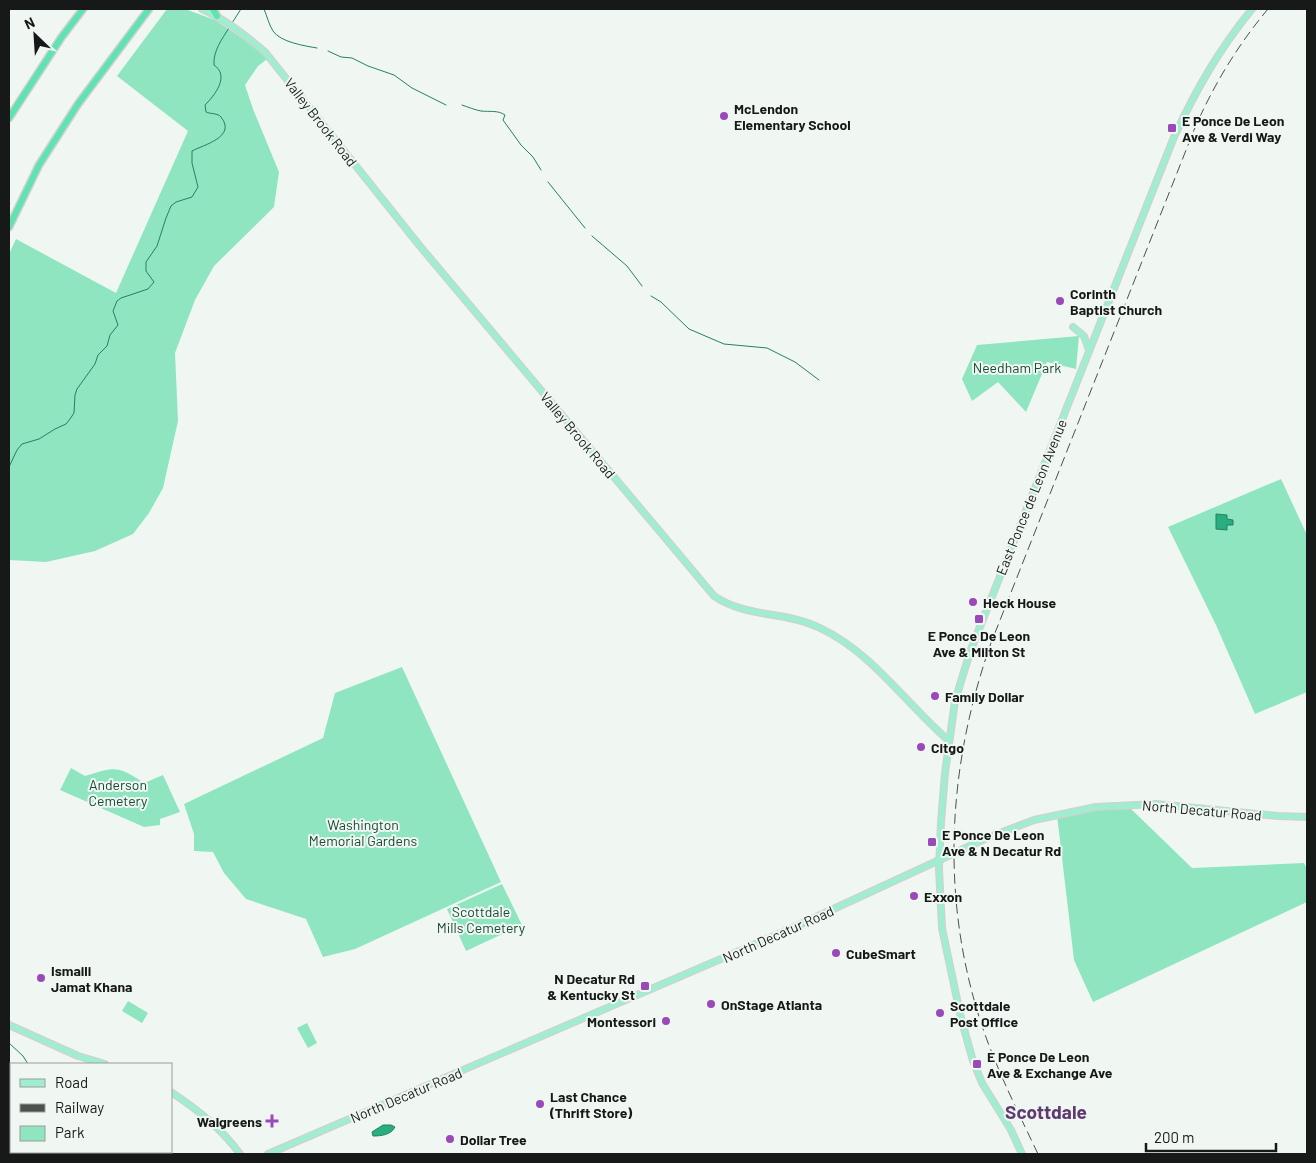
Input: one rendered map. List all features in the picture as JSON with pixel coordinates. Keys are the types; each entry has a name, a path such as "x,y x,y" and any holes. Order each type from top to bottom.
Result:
{"highway":[{"path":"9,118 61,38 83,9"},
{"path":"213,9 217,16"},
{"path":"9,227 39,166 78,104 148,10"}],"main road":[{"name":"Valley Brook Road","path":"202,9 236,28 265,52 419,245 714,596 725,604 742,610 801,620 821,628 877,667 948,741"},
{"name":"East Ponce de Leon Avenue","path":"1022,1154 1008,1125 982,1083 973,1061 961,1018 942,928 939,860 942,800 948,741 955,701 970,652 1174,137 1192,98 1230,36 1252,9"},
{"path":"1073,327 1084,336 1089,350"},
{"name":"North Decatur Road","path":"268,1154 771,937 1016,826 1048,816 1096,807 1156,804 1307,817"},
{"path":"9,1025 78,1056 102,1063"},
{"path":"172,1093 207,1117 227,1136 240,1154"}],"green space":[{"path":"167,9 185,9 215,20 270,57 258,66 245,85 279,172 274,207 214,266 195,300 175,353 178,421 163,488 149,513 133,534 95,551 46,562 9,560 9,254 16,239 116,293 188,131 117,76"},
{"name":"Needham Park","path":"1079,336 1076,369 1047,362 1026,412 998,382 972,401 962,379 977,345"},
{"path":"1281,479 1307,535 1307,692 1255,714 1216,625 1168,527"},
{"name":"Washington Memorial Gardens","path":"402,667 501,882 355,949 323,957 306,919 246,899 224,873 213,852 194,851 194,834 184,804 323,738 335,693"},
{"name":"Anderson Cemetery","path":"71,768 85,776 116,769 128,773 144,783 163,775 180,812 160,819 160,825 144,827 60,790"},
{"path":"1128,806 1192,868 1304,863 1307,869 1307,902 1093,1002 1074,960 1057,815 1101,807"},
{"name":"Scottdale Mills Cemetery","path":"502,884 522,925 466,951 447,909"},
{"path":"128,1001 148,1013 142,1023 122,1011"},
{"path":"307,1023 317,1043 308,1048 297,1028"}],"shaded area":[{"path":"1216,514 1227,515 1227,519 1233,520 1233,525 1227,525 1227,530 1216,529"},
{"path":"383,1125 395,1127 388,1133 373,1136 372,1132"}],"waterway":[{"path":"232,23 241,9"},
{"path":"264,9 270,26 276,35 293,43 317,48"},
{"path":"9,467 22,444 39,439 66,424 70,419 74,413 77,389 95,364 98,355 107,346 110,335 118,325 113,311 117,301 148,289 154,282 146,271 146,262 157,246 171,206 176,202 192,197 198,187 192,163 192,151 217,139 225,130 225,124 221,117 206,112 205,105 213,96 221,80 221,74 214,65 214,60 218,45 229,28"},
{"path":"328,51 341,57 352,58 394,75 412,88 446,105"},
{"path":"462,105 479,111 497,112 505,115 503,120 541,170"},
{"path":"548,182 585,228"},
{"path":"592,236 627,266 642,286"},
{"path":"651,296 661,302 689,329 724,344 767,348 795,362 819,380"},
{"path":"9,1043 23,1056 27,1063"}],"railway":[{"path":"1038,1154 1015,1107 982,1026 969,978 960,930 955,882 954,834 965,738 976,690 991,643 1194,130 1226,67 1268,9"}],"place":[{"name":"McLendon Elementary School","path":"724,116"},
{"name":"E Ponce De Leon Ave & Verdi Way","path":"1172,128"},
{"name":"Corinth Baptist Church","path":"1060,301"},
{"name":"Heck House","path":"973,602"},
{"name":"E Ponce De Leon Ave & Milton St","path":"979,619"},
{"name":"Family Dollar","path":"935,696"},
{"name":"Citgo","path":"921,747"},
{"name":"E Ponce De Leon Ave & N Decatur Rd","path":"932,842"},
{"name":"Exxon","path":"914,896"},
{"name":"CubeSmart","path":"836,953"},
{"name":"Ismaili Jamat Khana","path":"41,978"},
{"name":"N Decatur Rd & Kentucky St","path":"645,986"},
{"name":"OnStage Atlanta","path":"711,1004"},
{"name":"Scottdale Post Office","path":"940,1013"},
{"name":"Montessori","path":"666,1021"},
{"name":"E Ponce De Leon Ave & Exchange Ave","path":"977,1064"},
{"name":"Last Chance (Thrift Store)","path":"540,1104"},
{"name":"Walgreens","path":"272,1121"},
{"name":"Dollar Tree","path":"450,1139"}],"district":[{"name":"Scottdale","path":"1046,1111"}]}
